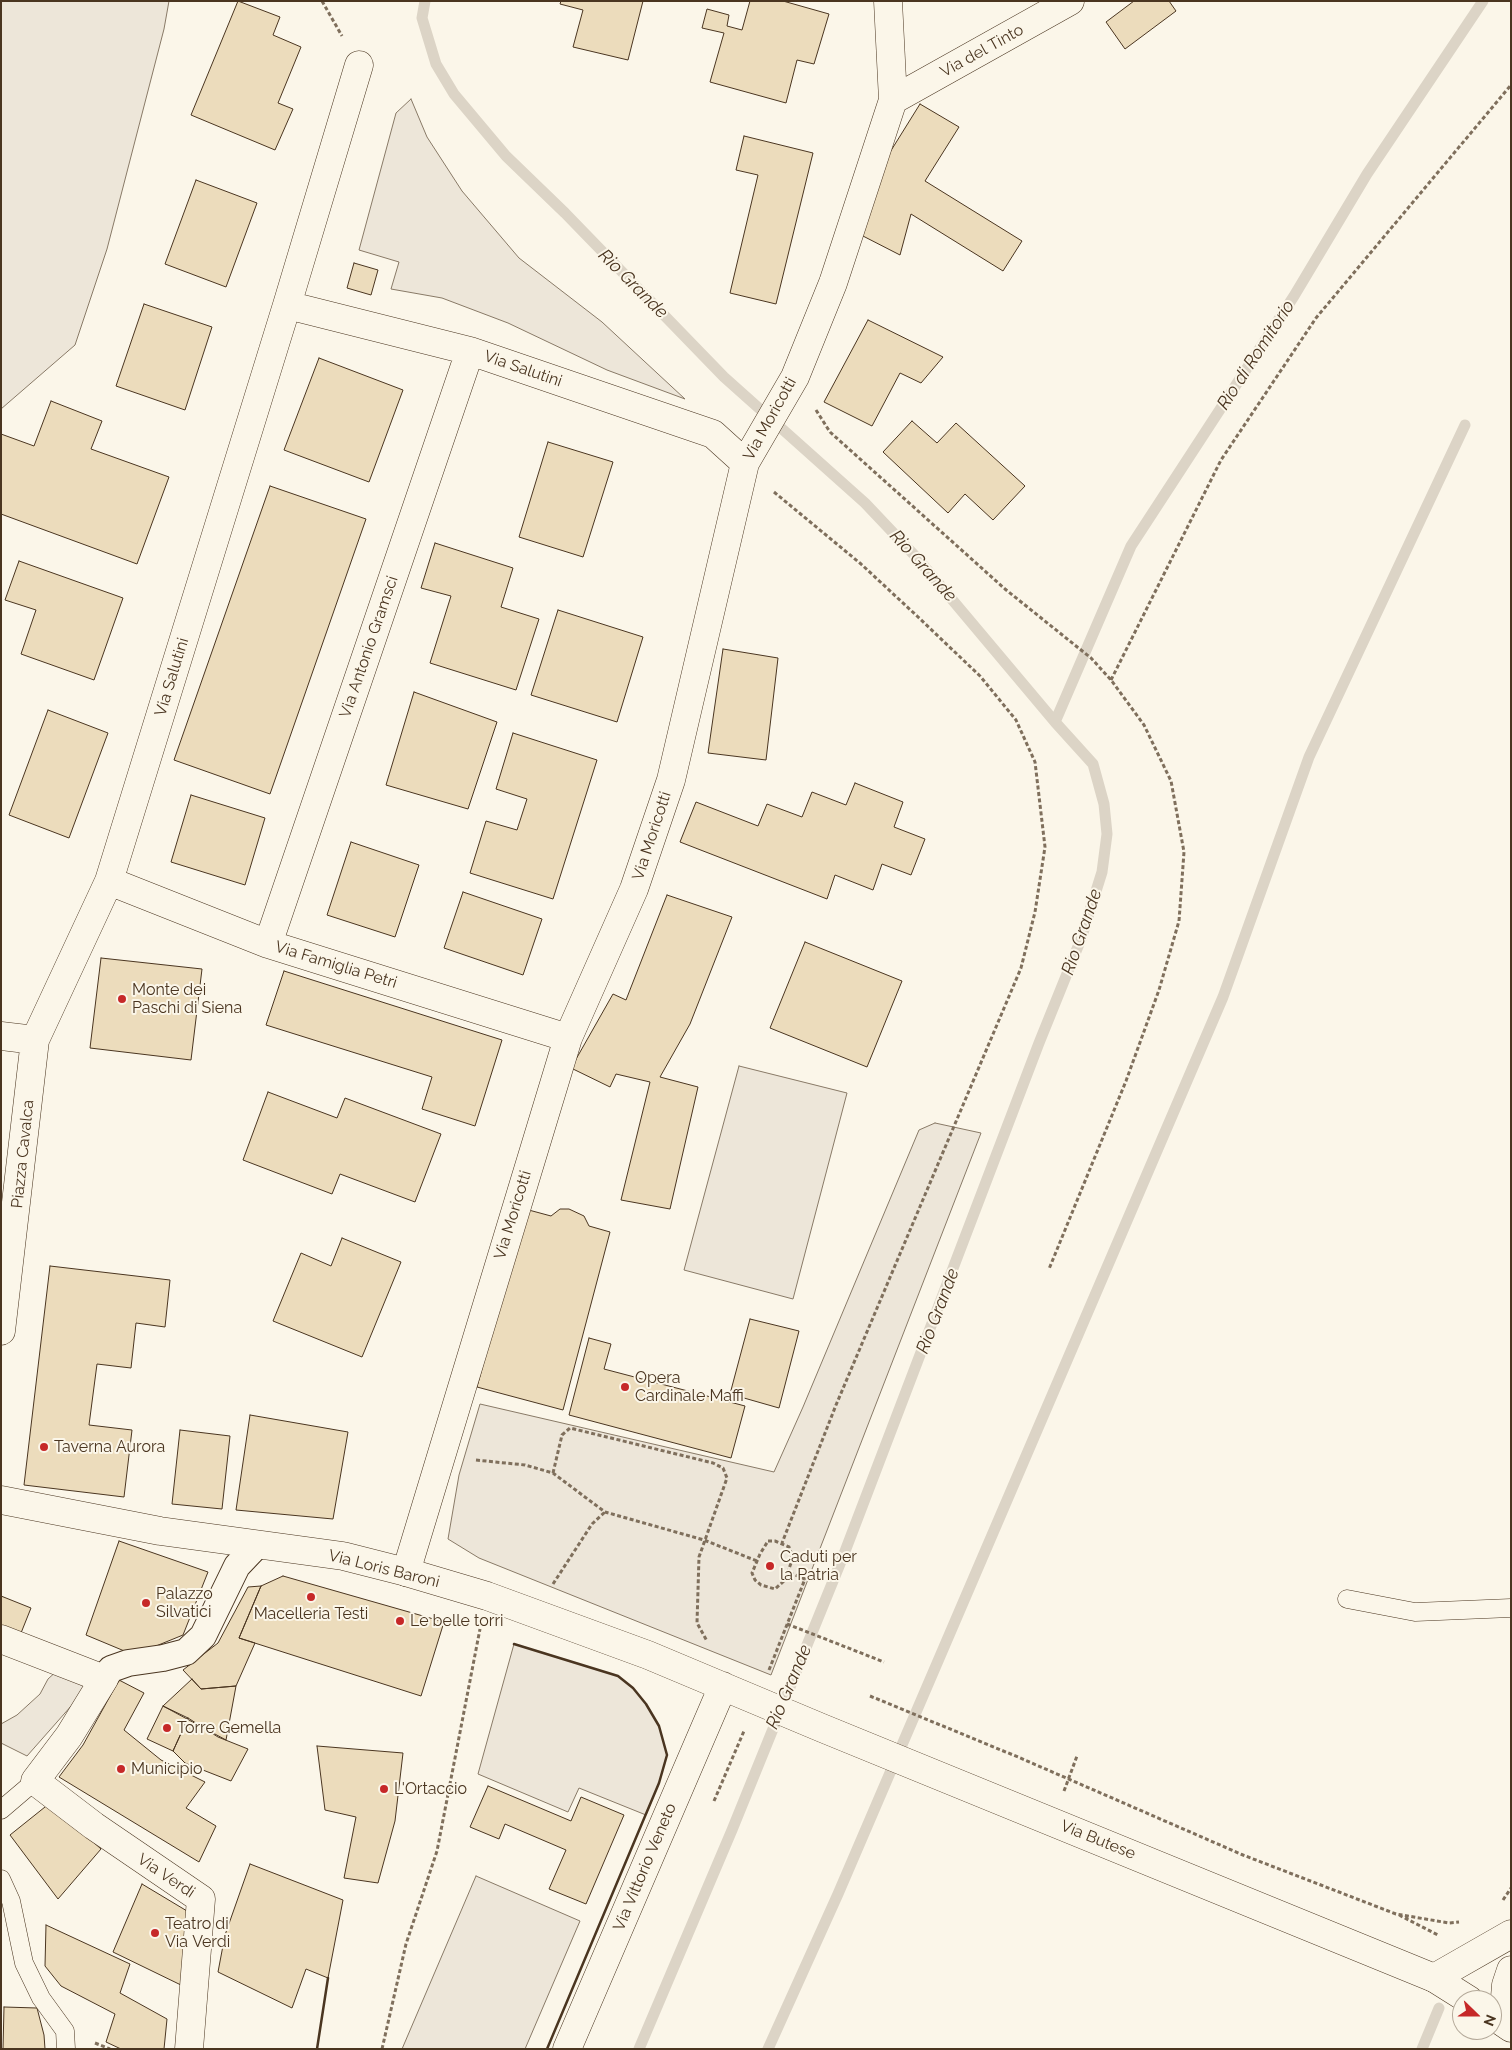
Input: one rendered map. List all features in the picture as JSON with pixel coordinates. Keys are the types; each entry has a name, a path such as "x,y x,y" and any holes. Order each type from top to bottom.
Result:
{"street":[{"path":"888,1 893,100"},
{"name":"Via del Tinto","path":"893,100 1070,1"},
{"name":"Via Salutini","path":"35,1040 109,880 287,305 359,65"},
{"name":"Via Moricotti","path":"406,1572 441,1451 568,1038 634,889 671,780 748,456 793,383 833,282 893,100"},
{"name":"Via Salutini","path":"287,305 470,351 713,434 748,456"},
{"name":"Via Antonio Gramsci","path":"268,944 470,351"},
{"name":"Via Famiglia Petri","path":"109,880 268,944 568,1038"},
{"path":"1,1036 35,1040"},
{"name":"Piazza Cavalca","path":"1,1331 35,1040"},
{"name":"Via Loris Baroni","path":"1,1500 160,1531 256,1546 343,1556 406,1572 487,1596 538,1614 648,1655 723,1686"},
{"path":"35,1781 69,1736 111,1669 186,1652 203,1636 238,1566 256,1546"},
{"path":"1,1639 104,1679"},
{"name":"Via Butese","path":"723,1686 1434,1978 1453,1990"},
{"name":"Via Vittorio Veneto","path":"567,2049 723,1686"},
{"name":"Via Verdi","path":"35,1781 102,1831 201,1900 189,2049"},
{"path":"1434,1978 1511,1934"},
{"path":"1504,2021 1506,1985 1511,1970"}],"lane":[{"path":"1347,1599 1415,1612 1511,1608"},
{"path":"1,1810 35,1781"},
{"path":"1,1879 11,1901 24,1964 41,1998 65,2031 66,2049"}],"path":[{"path":"322,1 359,65"},
{"path":"1111,680 1226,452 1316,318 1511,85"},
{"path":"793,383 830,432 1005,589 1090,658 1111,680 1144,725 1171,781 1184,852 1179,922 1156,999 1126,1081 1049,1269"},
{"path":"748,456 778,495 861,564 973,669 1016,720 1036,762 1045,847 1035,912 1021,968 836,1404 782,1543"},
{"path":"553,1472 562,1435 570,1428 713,1463 723,1468 727,1478 699,1557 697,1623 706,1640 713,1644"},
{"path":"441,1451 483,1462 525,1465 553,1472 605,1512 704,1540 757,1561"},
{"path":"538,1614 559,1573 592,1524 605,1512"},
{"path":"768,1541 782,1543 789,1547 792,1555 788,1572 774,1589 755,1580 752,1573 768,1541"},
{"path":"762,1666 770,1669 805,1579 788,1572"},
{"path":"382,2049 406,1944 438,1852 487,1596"},
{"path":"787,1624 884,1662"},
{"path":"870,1696 1243,1855 1396,1914 1449,1923 1464,1921"},
{"path":"1502,1901 1511,1888"}],"shaded area":[{"path":"1,1 169,1 164,29 107,249 75,345 1,409"},
{"path":"411,99 427,137 462,191 519,258 602,322 685,399 607,370 508,323 442,298 391,289 399,262 359,250 396,113"},
{"path":"739,1066 847,1093 793,1299 684,1270"},
{"path":"935,1123 981,1133 771,1675 479,1558 448,1539 459,1475 480,1404 774,1472 919,1130"},
{"path":"514,1644 618,1676 633,1688 646,1704 659,1726 667,1755 659,1783 646,1815 579,1788 568,1812 478,1774"},
{"path":"59,1669 82,1677 84,1688 72,1705 27,1756 1,1743 1,1724 17,1715 40,1694 48,1679"},
{"path":"476,1876 580,1921 525,2049 402,2049"}],"building":[{"path":"238,1 280,17 273,35 301,47 278,103 293,109 275,150 191,115"},
{"path":"561,1 643,1 628,60 573,47 583,10 560,4"},
{"path":"750,1 783,1 829,14 814,64 797,60 786,103 710,82 724,33 702,28 707,9 729,15 727,26 742,30"},
{"path":"1134,1 1169,1 1176,11 1125,49 1106,22"},
{"path":"920,104 959,127 925,181 1022,241 1003,271 911,214 900,255 861,235 887,157"},
{"path":"744,136 813,153 776,304 730,293 758,175 736,170"},
{"path":"196,180 257,203 226,287 165,264"},
{"path":"354,263 378,270 371,295 347,288"},
{"path":"144,304 212,327 185,410 116,386"},
{"path":"868,320 943,357 921,383 900,373 872,426 824,402"},
{"path":"319,358 403,390 369,482 284,450"},
{"path":"51,401 102,421 91,449 169,477 137,564 1,514 1,434 34,446"},
{"path":"912,421 937,443 956,423 1025,486 993,520 965,494 948,513 883,452"},
{"path":"548,442 613,462 583,557 519,537"},
{"path":"270,486 366,519 270,794 174,760"},
{"path":"435,543 513,568 501,607 539,619 516,690 430,663 451,596 421,588"},
{"path":"19,561 123,598 94,680 21,654 36,610 5,600"},
{"path":"558,610 643,637 617,722 531,695"},
{"path":"723,649 778,658 766,760 708,753"},
{"path":"414,692 497,722 468,809 386,785"},
{"path":"48,710 108,733 69,838 9,815"},
{"path":"513,733 597,760 553,899 470,873 486,821 517,830 527,799 496,789"},
{"path":"855,783 903,802 894,827 925,839 911,875 882,864 873,890 835,875 827,899 680,842 696,802 758,826 767,804 802,817 812,792 846,805"},
{"path":"191,795 265,818 245,885 171,862"},
{"path":"351,842 419,865 395,937 327,915"},
{"path":"463,892 542,919 523,975 444,948"},
{"path":"667,895 732,917 690,1024 660,1077 698,1087 670,1209 621,1200 650,1082 616,1074 610,1087 571,1068 613,994 626,1000"},
{"path":"805,942 902,981 867,1067 770,1028"},
{"path":"101,958 202,969 191,1060 90,1048"},
{"path":"284,971 502,1040 475,1126 422,1109 432,1077 266,1025"},
{"path":"268,1092 337,1118 345,1098 441,1134 415,1202 340,1174 332,1194 243,1160"},
{"path":"525,1209 551,1216 560,1209 569,1209 584,1216 589,1226 610,1232 563,1410 477,1387"},
{"path":"342,1238 401,1262 362,1357 273,1321 301,1253 331,1266"},
{"path":"50,1266 170,1280 165,1327 136,1323 131,1368 97,1364 89,1425 132,1430 124,1497 24,1485"},
{"path":"750,1319 799,1331 779,1408 730,1394"},
{"name":"Opera Cardinale Maffi","path":"589,1338 611,1344 604,1369 745,1406 731,1458 569,1415"},
{"path":"250,1415 348,1432 333,1519 236,1510"},
{"path":"180,1430 230,1436 222,1509 172,1504"},
{"name":"Palazzo Silvatici","path":"119,1541 208,1572 183,1635 134,1655 86,1635"},
{"path":"283,1576 444,1622 421,1696 239,1638 261,1586"},
{"path":"261,1586 239,1638 255,1643 236,1686 201,1689 183,1670 218,1643 248,1587"},
{"path":"1,1596 31,1608 21,1633 1,1628"},
{"path":"192,1679 201,1689 236,1686 226,1740 163,1706"},
{"name":"Municipio","path":"119,1680 144,1693 124,1730 161,1760 205,1782 186,1808 216,1826 199,1862 59,1777 83,1745"},
{"name":"Torre Gemella","path":"163,1706 188,1718 173,1751 147,1739"},
{"path":"188,1718 218,1737 248,1749 231,1781 185,1763 173,1751"},
{"path":"317,1746 403,1753 395,1821 378,1883 344,1878 356,1817 325,1810"},
{"path":"488,1786 571,1821 581,1797 624,1815 586,1904 549,1889 566,1850 505,1824 499,1839 470,1827"},
{"path":"50,1803 101,1849 58,1899 10,1835"},
{"path":"250,1864 343,1900 328,1978 306,1969 292,2008 218,1972 225,1935"},
{"name":"Teatro di Via Verdi","path":"142,1884 192,1914 183,1986 113,1952"},
{"path":"46,1925 130,1964 120,1993 167,2019 164,2049 121,2049 106,2042 115,2014 61,1986 45,1966"},
{"path":"4,2007 37,2008 44,2035 45,2049 3,2049"}],"waterway":[{"name":"Rio Grande","path":"425,1 422,18 436,64 454,94 506,156 565,213 724,377 865,503 918,559 1055,722 1093,764 1104,804 1107,834 1102,872 1081,939 1039,1043 844,1554 732,1830 639,2049"},
{"name":"Rio di Romitorio","path":"1055,722 1131,546 1294,296 1367,174 1483,1"},
{"path":"768,2049 838,1894 1223,997 1309,757 1465,425"},
{"path":"1422,2049 1439,2008"}],"wall":[{"path":"514,1644 618,1676 633,1688 646,1704 659,1726 667,1755 659,1783 547,2049"},
{"path":"317,2049 328,1978"}],"place":[{"name":"Monte dei Paschi di Siena","path":"122,999"},
{"name":"Opera Cardinale Maffi","path":"625,1387"},
{"name":"Taverna Aurora","path":"44,1447"},
{"name":"Caduti per la Patria","path":"770,1566"},
{"name":"Macelleria Testi","path":"311,1597"},
{"name":"Palazzo Silvatici","path":"146,1603"},
{"name":"Le belle torri","path":"400,1621"},
{"name":"Torre Gemella","path":"167,1728"},
{"name":"Municipio","path":"121,1769"},
{"name":"L'Ortaccio","path":"384,1789"},
{"name":"Teatro di Via Verdi","path":"155,1933"}]}
